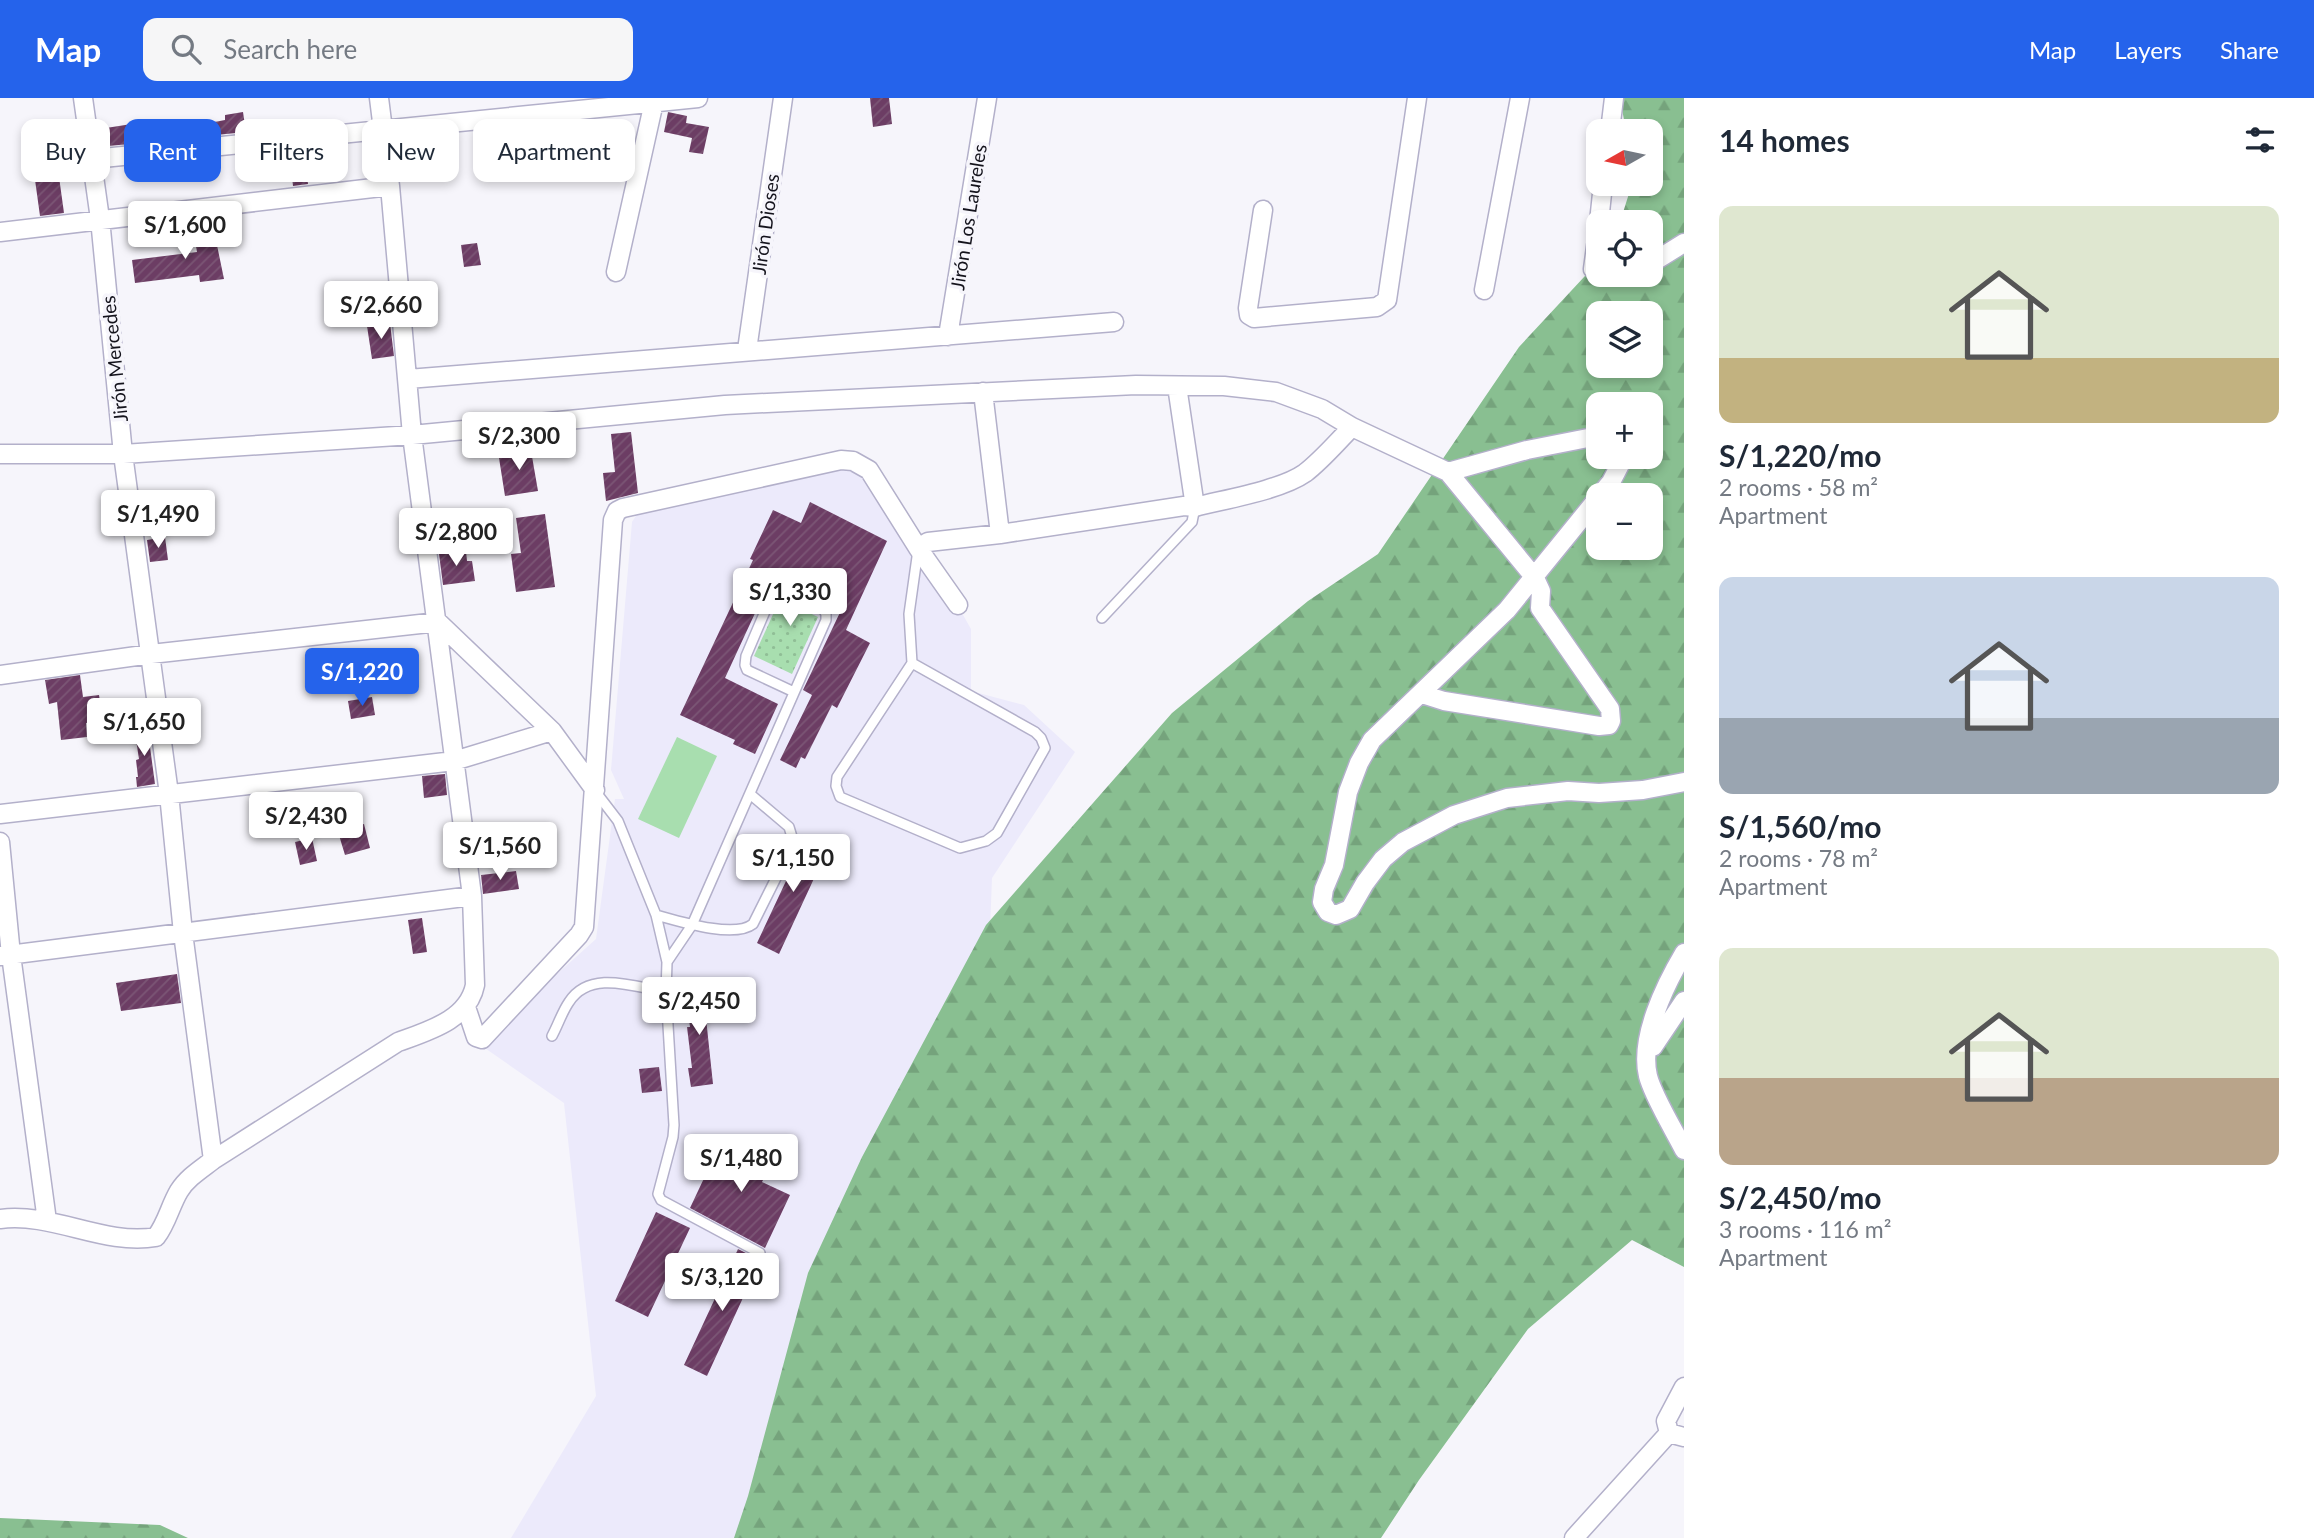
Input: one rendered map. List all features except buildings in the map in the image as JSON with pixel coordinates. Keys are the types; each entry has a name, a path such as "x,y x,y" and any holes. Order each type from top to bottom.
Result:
{"street":[{"name":"Jirón Mercedes","path":"83,98 86,119"},
{"path":"379,98 382,119"},
{"path":"459,122 698,98"},
{"name":"Jirón Dioses","path":"747,350 783,98"},
{"name":"Jirón Los Laureles","path":"948,336 987,98"},
{"path":"1263,210 1249,315 1254,318 1383,305 1387,300 1417,98"},
{"path":"1484,290 1520,98"},
{"path":"1611,119 1614,98"},
{"path":"616,272 654,103"},
{"path":"110,157 362,132"},
{"name":"Jirón Mercedes","path":"96,182 123,454 169,794 183,933 213,1160"},
{"path":"0,1219 31,1217 123,1238 156,1237 164,1227 179,1191 190,1178 213,1160 398,1042 456,1016 473,996 475,985 472,896 412,435 390,182"},
{"path":"0,232 390,186"},
{"path":"1663,256 1684,243"},
{"path":"408,379 1114,322"},
{"path":"0,454 123,454 412,435 725,405 983,392 1136,385 1224,386 1276,392 1322,409 1352,427 1448,472 1535,578 1541,591 1540,608 1610,709 1612,716 1609,725 1599,726 1444,701 1422,694"},
{"path":"1177,386 1195,507"},
{"path":"983,392 1000,534"},
{"path":"918,548 928,542 1185,506 1195,507 1292,480 1306,472 1352,427"},
{"path":"1448,472 1527,450 1586,438"},
{"path":"466,1007 476,1037 482,1038 584,927 612,533 617,511 813,466 853,460 869,470 958,605"},
{"path":"1586,513 1507,610 1373,740 1359,763 1348,792 1334,865 1324,889 1322,902 1328,912 1336,915 1350,909 1383,859 1403,842 1454,815 1507,799 1568,790 1599,793 1643,790 1684,782"},
{"path":"1507,610 1540,608"},
{"path":"0,675 151,654 438,622"},
{"path":"438,622 552,731 595,790"},
{"path":"0,814 454,761 552,731"},
{"path":"0,842 6,956 47,1221"},
{"path":"6,956 472,896"},
{"path":"1684,953 1662,992 1646,1058 1648,1078 1684,1150"},
{"path":"1646,1058 1684,1001"},
{"path":"1574,1538 1677,1435 1666,1421 1684,1387"}],"lane":[{"path":"1102,618 1192,522 1195,507"},
{"path":"912,663 1035,732 1041,738 1045,748 997,833 986,841 960,848 840,797 835,786 837,778 912,663 909,614 918,548"},
{"path":"667,962 692,925 750,794 825,621 826,614 823,609 785,591 779,591 772,595 746,656 745,665 747,670 794,692"},
{"path":"595,790 618,821 656,915 667,962 666,992 674,1125 659,1194 661,1200 760,1253"},
{"path":"656,915 692,925 738,930 753,924 791,848 792,837 789,827 750,794"},
{"path":"552,1036 570,1000 582,989 600,982 666,992"}],"shaded area":[{"path":"860,464 882,472 971,629 971,691 1024,705 1075,752 992,878 984,1085 1253,1538 511,1538 596,1396 564,1103 479,1044 596,939 615,799 624,799 611,770 632,522 645,502"}],"green space":[{"path":"1620,98 1684,98 1684,1267 1632,1240 1528,1329 1419,1480 1381,1538 734,1538 748,1496 808,1273 862,1157 986,925 1172,713 1308,601 1378,554 1519,347 1586,275 1586,287 1663,287 1663,210 1624,210 1628,196 1663,196 1663,119 1624,119"},
{"path":"780,599 818,617 792,674 754,656"},
{"path":"677,737 717,756 679,838 638,819"},
{"path":"0,1518 160,1525 188,1538 0,1538"}]}
